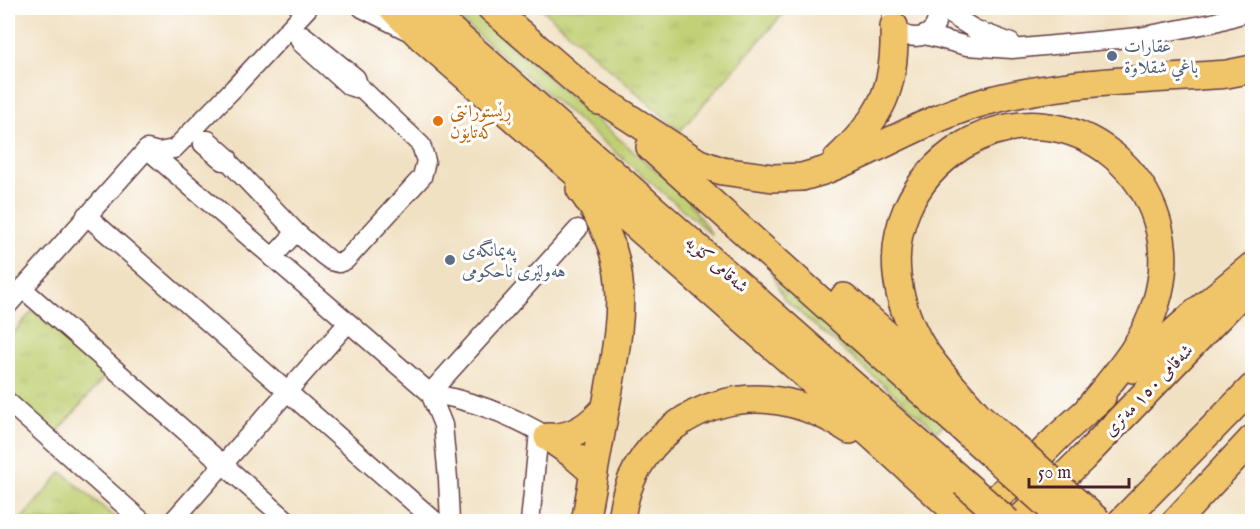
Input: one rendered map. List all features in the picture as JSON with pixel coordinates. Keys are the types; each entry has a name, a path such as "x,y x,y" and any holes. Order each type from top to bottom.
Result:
{"highway":[{"path":"392,8 421,37 773,346 967,522"},
{"name":"شەقامی کۆیە","path":"426,8 1008,522"},
{"path":"491,8 585,88 756,242 1001,449 1099,522"},
{"path":"823,171 856,141 883,103 892,73 892,13"},
{"path":"585,88 699,163 722,171 773,178 802,177 823,171 928,122 1003,97 1062,86 1227,74 1252,69"},
{"path":"1066,522 1001,449 977,414 929,357 909,322 898,283 896,243 912,197 942,160 988,133 1025,126 1062,130 1090,140 1114,155 1135,176 1150,200 1160,228 1164,256 1161,285 1150,320 1134,351 1088,409"},
{"path":"549,151 600,218 618,268 621,304 619,322 585,522"},
{"path":"756,242 806,269 833,288 977,414"},
{"path":"973,522 1088,409 1193,315 1252,266"},
{"name":"شەقامی ١٥٠ مەتری","path":"1017,522 1083,458 1252,283"},
{"path":"1120,522 1252,388"},
{"path":"621,522 625,497 632,478 641,460 653,444 684,418 726,402 760,399 777,400 802,406 833,420 910,470"},
{"path":"544,434 566,436 591,423 606,407"},
{"path":"544,434 594,473"},
{"path":"1175,522 1252,439"},
{"path":"1206,488 1252,456"}],"street":[{"path":"147,149 158,152 174,149 308,8"},
{"path":"362,8 421,37"},
{"path":"925,35 935,25 938,8 988,36 1034,47"},
{"path":"892,13 898,31 911,37 925,35 946,42 1011,49 1139,37 1252,11"},
{"path":"228,162 296,232 331,261 339,263 346,260 422,177 426,161 421,145 358,85"},
{"path":"8,305 147,149"},
{"path":"147,149 347,324 430,393 443,425 450,522"},
{"path":"86,215 436,522"},
{"path":"430,393 578,230"},
{"path":"272,258 296,232"},
{"path":"22,288 288,522"},
{"path":"172,522 347,324"},
{"path":"430,393 487,406 544,434 530,522"},
{"path":"8,402 143,522"}],"green space":[{"path":"447,8 468,8 684,195 712,235"},
{"path":"541,8 788,8 680,131"},
{"path":"770,270 944,424 937,431 784,299"},
{"path":"33,310 107,374 55,435 8,394 8,339"},
{"path":"62,472 119,521 20,521"}],"place":[{"name":"عقارات باغي شقلاوة","path":"1112,56"},
{"name":"ڕێستورانتی کەتایۆن","path":"438,121"},
{"name":"پەیمانگەی هەولێری ناحکومی","path":"450,260"}]}
